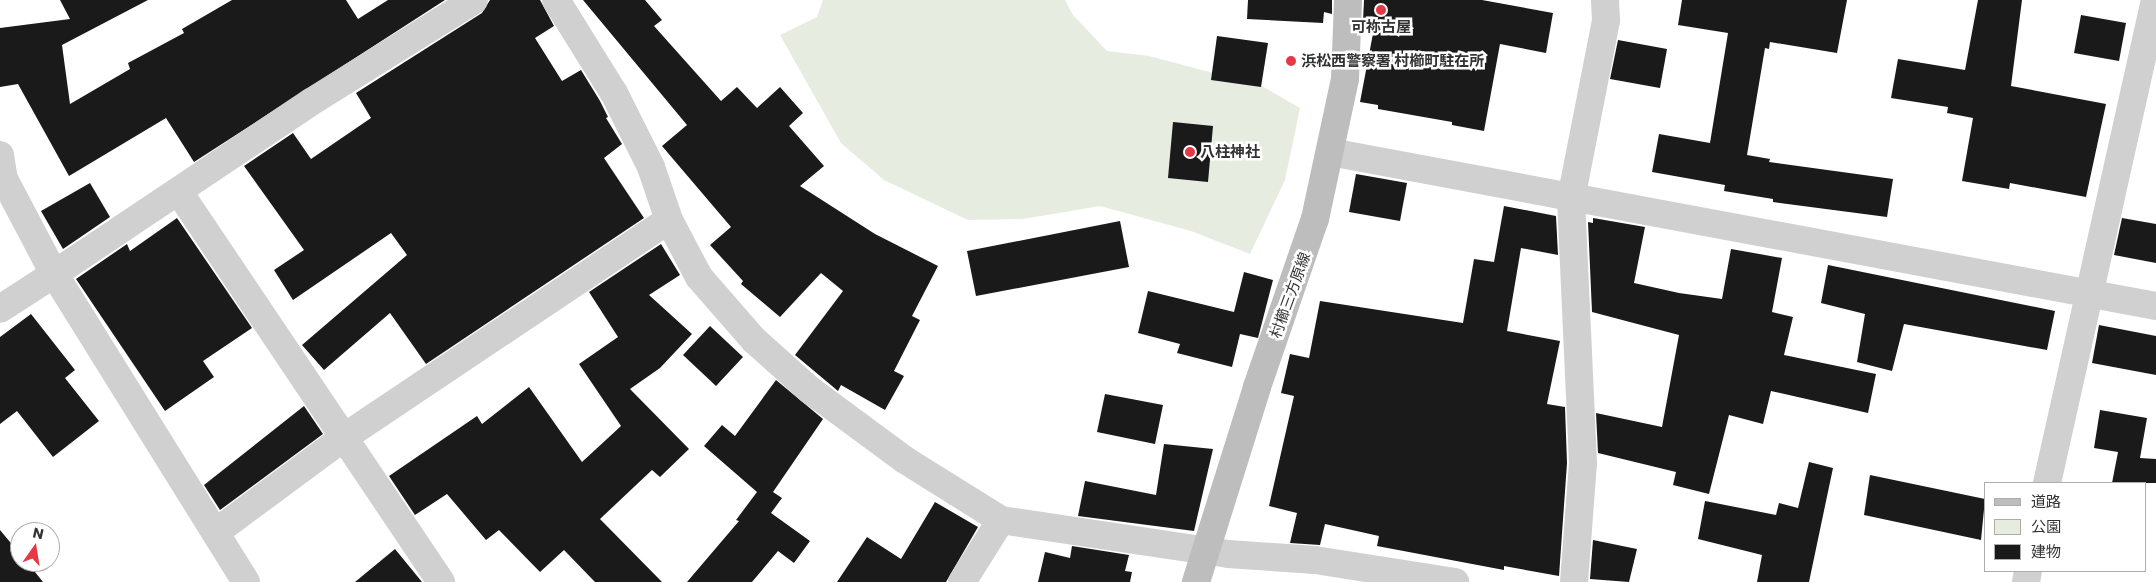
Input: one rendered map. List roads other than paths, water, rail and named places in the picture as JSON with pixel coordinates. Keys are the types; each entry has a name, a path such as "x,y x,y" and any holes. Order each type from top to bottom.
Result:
{"main road":[{"name":"村櫛三方原線","path":"1196,582 1257,387 1307,248 1345,79 1348,0"}],"street":[{"path":"0,309 312,102 474,0"},
{"path":"556,0 614,93 651,167 669,220 699,277 754,340 810,390 905,460 1001,520 1206,549 1228,554 1315,560 1455,582"},
{"path":"1574,582 1583,463 1571,199 1606,20 1605,0"},
{"path":"2047,482 2092,293 2151,6"},
{"path":"1330,152 1571,199 2156,306"},
{"path":"0,154 4,179 54,274 246,582"},
{"path":"179,192 343,438 442,582"},
{"path":"216,532 343,438 669,220"},
{"path":"962,582 1001,520"}],"place":[{"name":"可祢古屋","path":"1381,10"},
{"name":"浜松西警察署 村櫛町駐在所","path":"1291,61"},
{"name":"八柱神社","path":"1190,152"}]}
